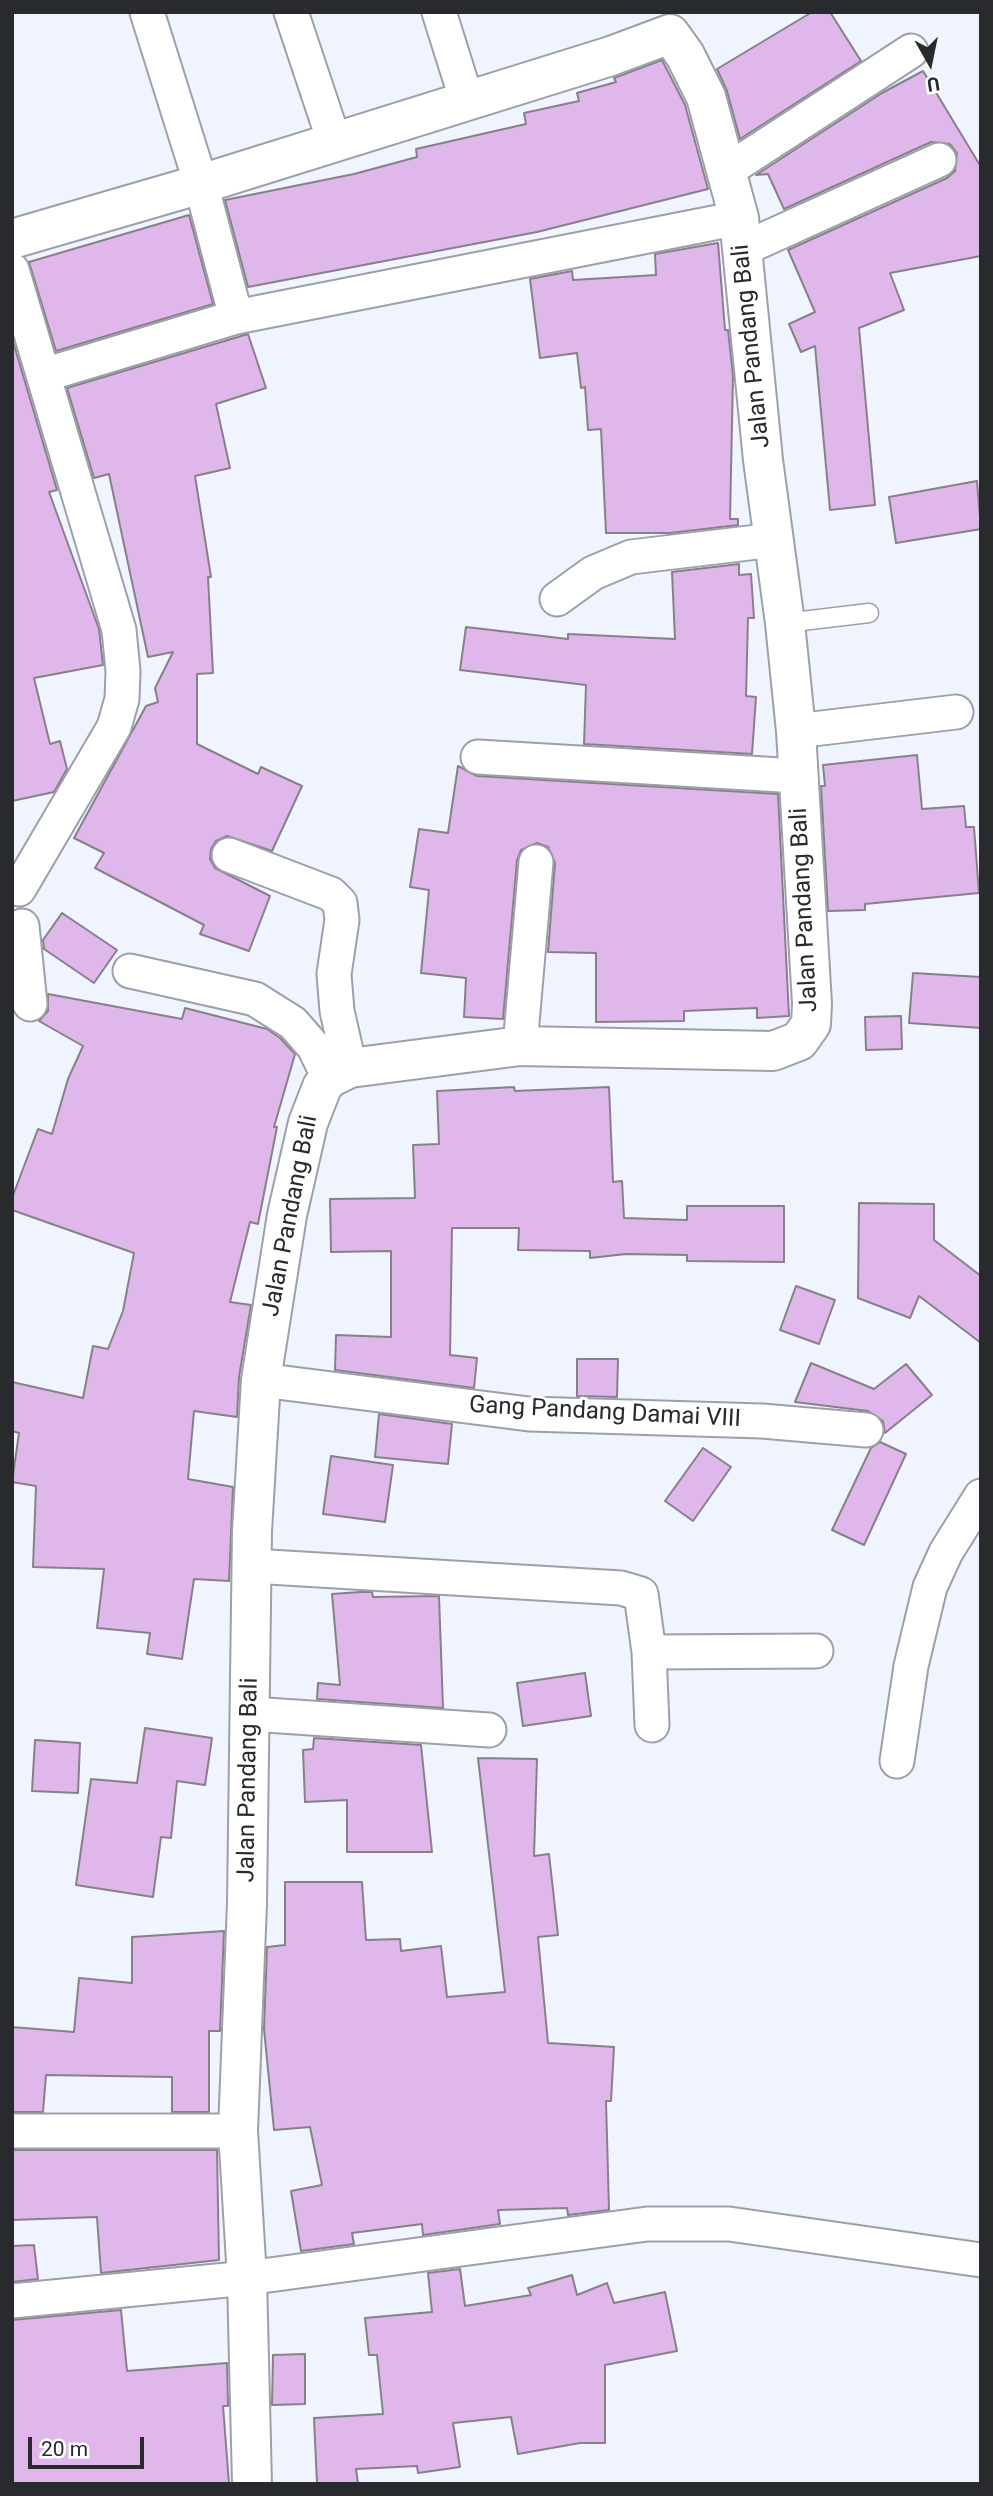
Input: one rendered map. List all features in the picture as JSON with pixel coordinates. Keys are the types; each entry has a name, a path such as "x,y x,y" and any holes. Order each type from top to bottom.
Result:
{"street":[{"path":"147,12 201,184 236,317"},
{"path":"291,12 334,141"},
{"path":"439,12 466,99"},
{"path":"12,239 201,184 611,55 665,23"},
{"name":"Jalan Pandang Bali","path":"253,2484 247,2278 238,2131 251,1714 251,1566 261,1380 287,1215 316,1094 340,1073 520,1046 774,1051 799,1041 811,1024 796,731 741,234 728,170 706,97 665,23"},
{"path":"728,170 911,51"},
{"path":"44,375 236,317 741,234 939,160"},
{"path":"12,270 119,630 122,699 114,727 16,877 17,925 30,1004"},
{"path":"557,599 593,573 631,557 774,540"},
{"path":"796,731 956,712"},
{"path":"478,757 798,776"},
{"path":"229,855 331,894 340,903 342,920 334,974 340,1073"},
{"path":"520,1046 536,862"},
{"path":"130,971 255,999 293,1023 340,1073"},
{"name":"Gang Pandang Damai VIII","path":"261,1380 529,1414 762,1421 866,1430"},
{"path":"897,1761 921,1614 946,1552 979,1502"},
{"path":"251,1566 621,1588 641,1594 649,1652 652,1725"},
{"path":"649,1652 816,1651"},
{"path":"251,1714 489,1730"},
{"path":"12,2131 238,2131"},
{"path":"12,2301 247,2278 613,2227 685,2222 729,2224 981,2260"}],"lane":[{"path":"785,623 869,613"}],"building":[{"path":"812,12 830,12 861,61 740,139 727,91 717,69"},
{"path":"662,60 685,105 708,189 537,232 248,287 225,200 354,174 417,157 416,149 526,124 524,113 579,101 577,93 616,82 614,78"},
{"path":"923,71 981,167 981,256 890,273 904,310 859,328 875,505 830,510 815,346 801,352 789,324 815,312 788,250 947,178 955,171 957,153 950,144 931,142 784,209 768,174 756,175 882,93"},
{"path":"189,215 213,304 56,351 29,262"},
{"path":"718,243 725,330 728,330 733,376 730,519 738,519 738,525 670,533 606,533 601,429 588,430 585,387 581,388 577,353 540,358 530,279 572,271 573,280 656,275 655,254"},
{"path":"248,334 266,388 216,404 230,468 195,476 211,577 208,577 213,673 197,674 197,744 258,774 261,767 302,786 272,851 227,836 216,841 211,849 210,859 215,868 270,896 249,951 200,934 204,925 95,868 104,853 74,838 146,706 158,702 155,688 173,652 148,657 109,474 94,478 67,388"},
{"path":"12,338 57,490 49,492 99,629 103,665 34,678 50,744 60,741 67,769 54,792 12,801"},
{"path":"977,481 981,529 896,543 889,497"},
{"path":"739,564 739,575 751,574 754,618 748,618 746,696 756,697 752,754 584,744 586,685 460,670 466,627 568,639 568,634 675,639 672,572"},
{"path":"917,755 922,809 964,806 966,827 974,827 979,893 865,904 865,910 828,911 821,786 825,786 823,765"},
{"path":"458,766 477,776 778,794 789,1016 757,1018 757,1008 684,1011 684,1021 596,1022 596,953 548,952 555,863 548,847 537,843 521,850 517,860 503,1019 464,1017 466,978 421,973 429,890 410,887 419,829 448,833"},
{"path":"62,913 117,950 94,983 44,949 43,940"},
{"path":"913,973 981,977 981,1028 909,1023"},
{"path":"48,994 182,1019 185,1008 267,1029 295,1054 274,1127 277,1127 258,1224 250,1222 230,1302 251,1305 239,1377 237,1417 194,1411 188,1479 233,1487 229,1581 194,1579 182,1659 147,1654 150,1633 97,1628 104,1569 33,1567 36,1486 12,1482 19,1433 12,1431 12,1382 83,1398 93,1346 108,1349 123,1311 134,1253 12,1210 12,1198 38,1129 52,1134 68,1079 83,1046 39,1021 48,1011"},
{"path":"901,1016 902,1049 866,1050 865,1017"},
{"path":"514,1087 515,1091 609,1087 613,1182 622,1181 624,1218 687,1220 687,1206 784,1206 784,1262 687,1261 687,1255 626,1254 590,1258 590,1251 518,1250 519,1228 452,1228 450,1355 477,1358 474,1388 335,1370 336,1335 391,1337 391,1251 331,1252 330,1199 415,1198 413,1145 439,1144 437,1091"},
{"path":"859,1203 934,1204 934,1240 981,1276 981,1343 919,1296 910,1318 858,1298"},
{"path":"796,1286 835,1300 819,1344 780,1330"},
{"path":"577,1359 618,1359 617,1397 577,1396"},
{"path":"811,1363 874,1389 906,1364 932,1395 885,1433 883,1421 868,1411 795,1402"},
{"path":"379,1414 452,1424 448,1464 375,1457"},
{"path":"880,1442 906,1454 864,1545 832,1530 871,1448"},
{"path":"703,1448 731,1467 693,1521 665,1501"},
{"path":"331,1456 393,1465 385,1522 323,1514"},
{"path":"372,1592 373,1597 439,1596 443,1708 317,1699 318,1683 340,1685 332,1594"},
{"path":"585,1673 591,1716 523,1726 517,1683"},
{"path":"145,1728 212,1738 205,1785 177,1781 171,1838 161,1837 153,1897 76,1885 91,1779 137,1783"},
{"path":"314,1738 421,1745 432,1852 347,1852 347,1800 305,1802 303,1750 313,1749"},
{"path":"35,1740 80,1743 78,1793 32,1791"},
{"path":"478,1758 537,1759 534,1856 549,1854 558,1935 538,1937 548,2043 614,2047 611,2101 606,2101 609,2210 568,2215 567,2208 498,2210 500,2224 423,2235 422,2224 352,2233 354,2244 301,2251 291,2191 322,2185 310,2127 274,2130 264,2029 267,1947 285,1945 285,1882 362,1882 366,1940 400,1939 401,1951 441,1946 447,1997 505,1992"},
{"path":"224,1931 220,2031 209,2031 209,2112 172,2112 172,2077 46,2075 43,2112 12,2112 12,2027 74,2032 79,1978 132,1983 132,1937"},
{"path":"12,2150 217,2150 219,2260 101,2273 97,2217 12,2220"},
{"path":"34,2245 38,2279 12,2282 12,2246"},
{"path":"460,2269 465,2306 531,2295 528,2288 572,2275 577,2295 607,2283 614,2303 665,2292 677,2351 605,2365 605,2443 580,2443 518,2454 511,2417 453,2423 460,2467 418,2473 417,2466 356,2469 358,2484 317,2484 314,2418 383,2414 377,2355 369,2355 365,2318 432,2312 428,2273"},
{"path":"121,2310 127,2371 227,2363 228,2406 223,2406 229,2484 12,2484 12,2320"},
{"path":"305,2354 305,2404 272,2405 273,2355"}]}
